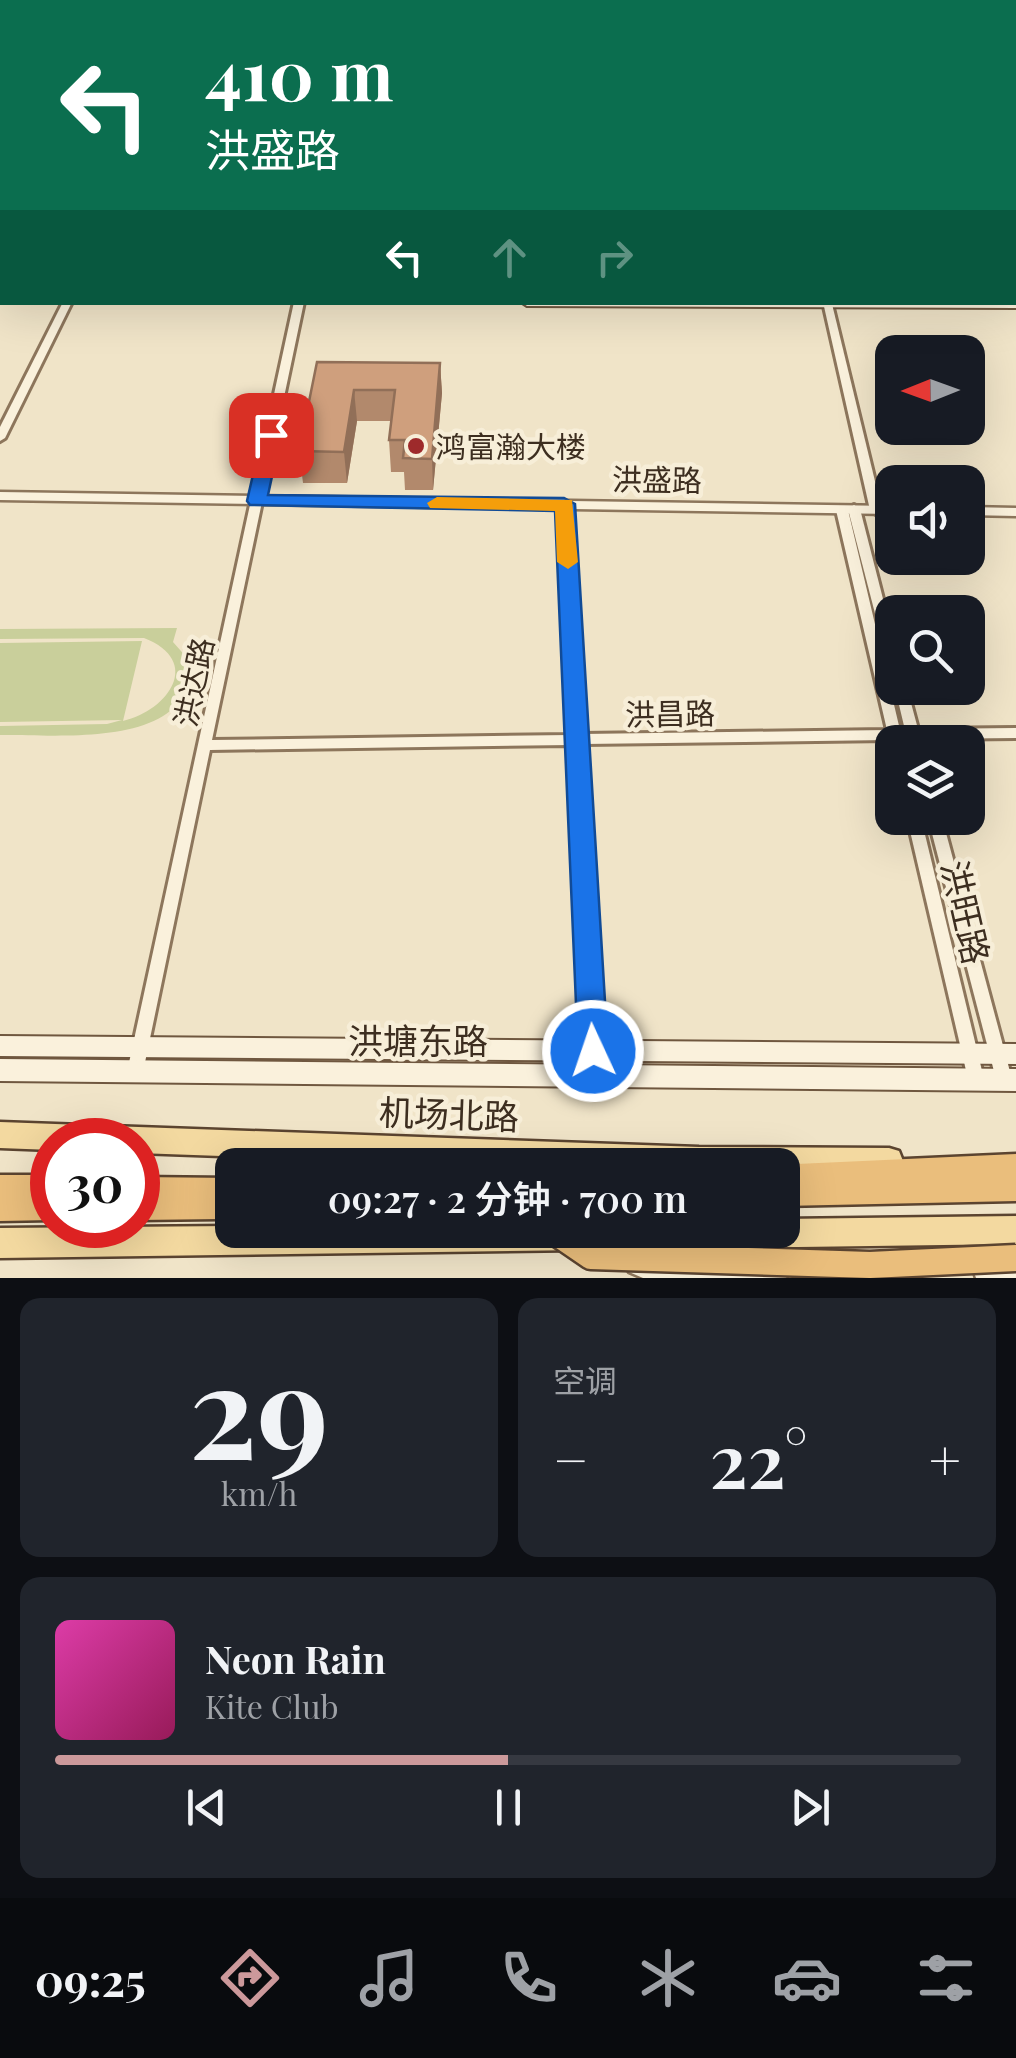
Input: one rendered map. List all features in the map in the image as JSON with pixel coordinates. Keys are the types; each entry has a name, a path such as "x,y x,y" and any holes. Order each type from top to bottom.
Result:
{"highway":[{"path":"800,1175 1016,1165"},
{"path":"800,1192 1016,1187"},
{"path":"0,1188 30,1189"},
{"path":"160,1191 215,1192"},
{"path":"800,1201 1016,1199"},
{"path":"160,1206 215,1205"},
{"path":"0,1206 30,1206"},
{"path":"581,1248 591,1256 870,1266 1016,1258"}],"main road":[{"name":"洪塘东路","path":"0,1046 137,1060 594,1076 1010,1080"},
{"name":"洪塘东路","path":"0,1070 137,1060 593,1051 1006,1054"},
{"name":"机场北路","path":"0,1135 699,1160 1016,1165"},
{"path":"800,1231 1016,1230"},
{"path":"0,1243 215,1239"}],"street":[{"path":"0,438 66,305"},
{"name":"洪达路","path":"137,1060 299,305"},
{"path":"827,305 875,506"},
{"name":"洪盛路","path":"0,496 875,510"},
{"path":"564,504 594,1076"},
{"path":"848,510 875,600"},
{"path":"848,510 893,725"},
{"path":"985,511 1016,512"},
{"name":"洪昌路","path":"985,736 1016,734"},
{"name":"洪昌路","path":"205,746 577,739 875,739"},
{"name":"洪旺路","path":"918,835 976,1079"},
{"name":"洪旺路","path":"940,835 1006,1054 1010,1080"},
{"path":"597,1248 664,1276 1016,1272"}],"green space":[{"path":"177,628 173,642 188,659 186,689 172,710 149,723 120,731 0,735 0,726 107,724 122,720 0,722 0,643 142,641 123,721 154,707 173,684 175,671 172,659 162,648 144,638 0,639 0,629"}],"building":[{"path":"317,362 440,363 432,459 403,458 405,440 389,440 395,390 354,390 344,452 299,451"}],"slow traffic":[{"path":"437,503 564,504 568,562"}],"place":[{"name":"鸿富瀚大楼","path":"416,446"}],"route":[{"path":"271,435 257,501 564,504 593,1051"}]}
